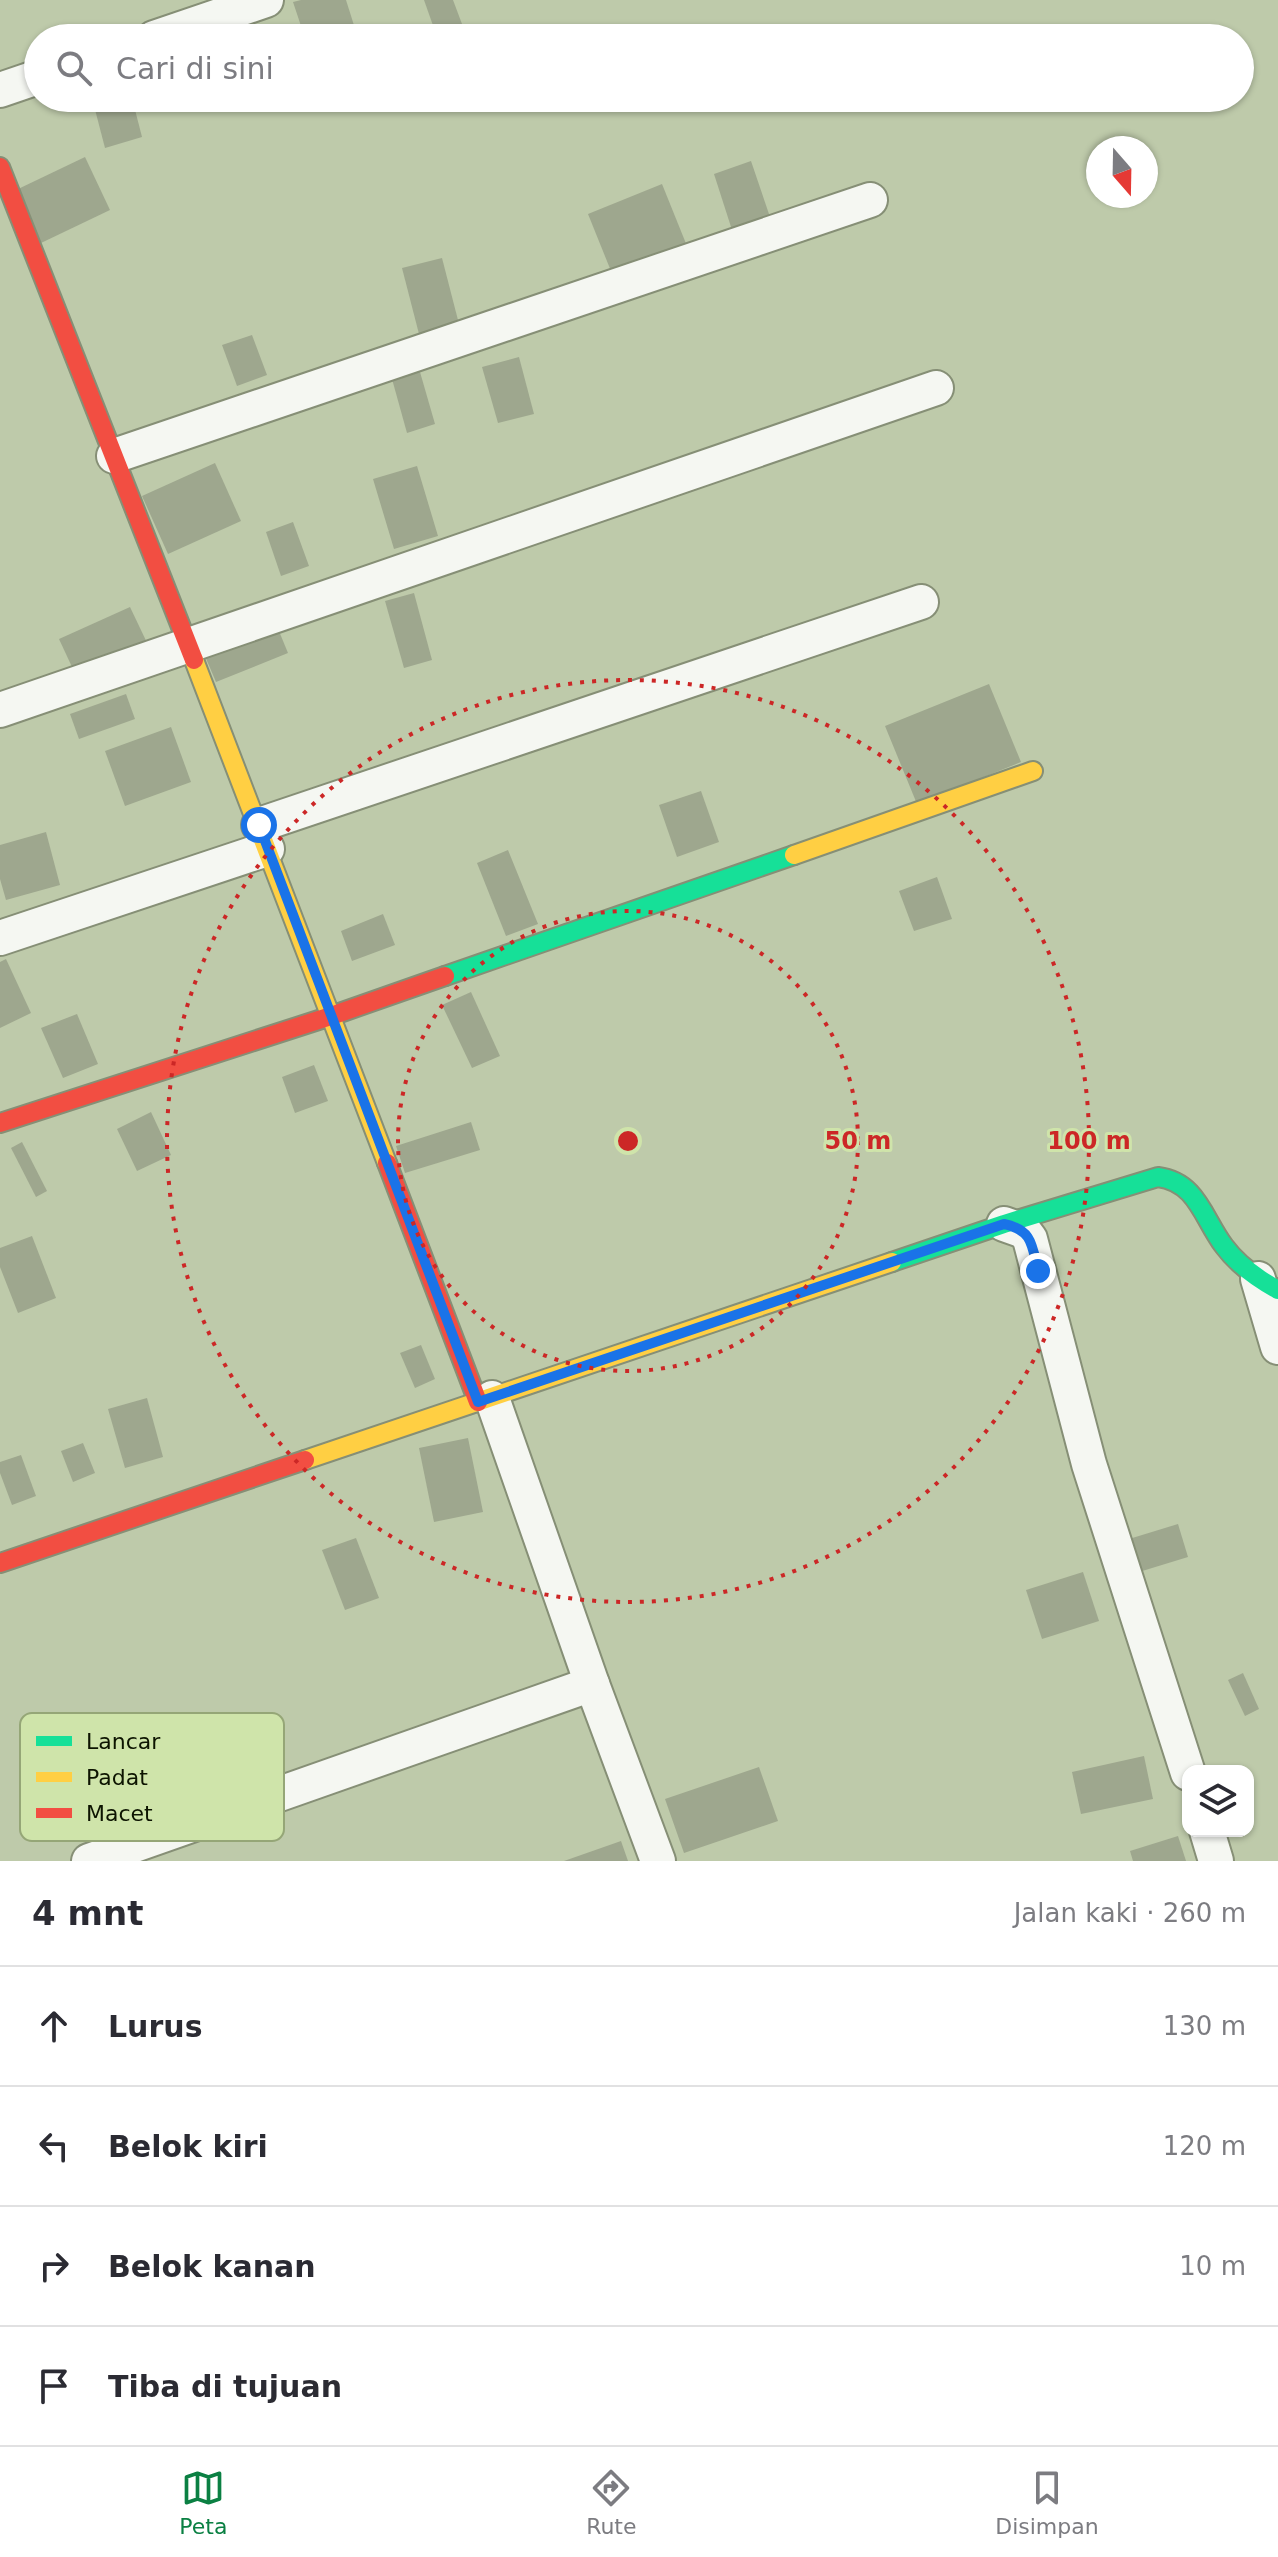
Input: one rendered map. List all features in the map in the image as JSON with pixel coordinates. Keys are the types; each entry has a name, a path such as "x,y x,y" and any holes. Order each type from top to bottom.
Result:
{"street":[{"path":"195,24 266,0"},
{"path":"0,90 24,82"},
{"path":"0,167 331,1016 485,1400 658,1861"},
{"path":"114,456 870,200"},
{"path":"0,710 936,388"},
{"path":"0,938 263,837 921,602"},
{"path":"0,1123 331,1016 1033,771"},
{"path":"0,1563 1004,1224 1158,1177 1174,1179 1186,1186 1226,1249 1268,1284 1278,1347"},
{"path":"1004,1224 1024,1231 1030,1239 1089,1464 1185,1765"},
{"path":"284,1792 592,1684"},
{"path":"1209,1837 1216,1861"},
{"path":"89,1861 146,1841"}],"building":[{"path":"346,0 354,24 300,24 293,2"},
{"path":"424,0 453,0 462,24 432,24"},
{"path":"96,112 136,112 142,137 105,148"},
{"path":"85,157 110,210 41,243 16,190"},
{"path":"751,161 770,217 732,230 714,174"},
{"path":"662,184 689,251 615,281 588,214"},
{"path":"442,258 459,324 419,334 402,268"},
{"path":"252,335 267,375 237,386 222,345"},
{"path":"519,357 534,414 498,423 482,367"},
{"path":"420,372 435,424 407,433 392,379"},
{"path":"215,463 241,521 168,554 142,496"},
{"path":"417,466 438,536 394,549 373,479"},
{"path":"293,522 309,566 281,576 266,532"},
{"path":"414,593 432,660 404,668 385,601"},
{"path":"130,607 150,649 79,682 59,639"},
{"path":"274,619 288,653 216,682 202,649"},
{"path":"989,684 1021,762 917,804 885,726"},
{"path":"126,694 135,719 79,739 70,714"},
{"path":"171,727 191,782 125,806 105,751"},
{"path":"701,791 719,842 677,857 659,805"},
{"path":"46,832 60,885 6,900 0,879 0,845"},
{"path":"508,850 538,924 506,936 477,863"},
{"path":"937,877 952,919 914,931 899,891"},
{"path":"383,914 395,945 352,961 341,931"},
{"path":"6,959 31,1013 0,1028 0,962"},
{"path":"471,992 500,1056 472,1068 442,1005"},
{"path":"77,1014 98,1064 63,1078 41,1028"},
{"path":"314,1065 328,1101 295,1113 282,1077"},
{"path":"151,1112 171,1155 137,1171 117,1129"},
{"path":"471,1122 480,1150 405,1173 396,1146"},
{"path":"22,1142 47,1191 36,1197 11,1148"},
{"path":"32,1236 56,1298 18,1313 0,1267 0,1248"},
{"path":"421,1345 435,1379 415,1388 400,1353"},
{"path":"147,1398 163,1457 125,1468 108,1409"},
{"path":"468,1438 483,1512 434,1522 419,1448"},
{"path":"83,1443 95,1473 73,1482 61,1451"},
{"path":"21,1455 36,1496 12,1505 0,1473 0,1462"},
{"path":"1178,1524 1188,1557 1139,1572 1129,1539"},
{"path":"356,1538 379,1598 345,1610 322,1550"},
{"path":"1083,1572 1099,1621 1042,1639 1026,1590"},
{"path":"1243,1673 1259,1709 1245,1716 1228,1680"},
{"path":"1144,1756 1153,1799 1081,1814 1072,1772"},
{"path":"759,1767 778,1821 684,1853 665,1799"},
{"path":"1178,1836 1186,1861 1133,1861 1130,1851"},
{"path":"621,1841 628,1861 564,1861"}],"traffic: fast":[{"path":"445,976 794,855"},
{"path":"892,1262 1158,1177 1182,1186 1198,1203 1230,1253 1249,1271 1278,1290"}],"traffic: slow":[{"path":"194,660 387,1163"},
{"path":"794,855 1033,771"},
{"path":"305,1460 892,1262"}],"traffic: jam":[{"path":"0,167 194,660"},
{"path":"0,1123 445,976"},
{"path":"387,1163 478,1402"},
{"path":"0,1563 305,1460"}],"route":[{"path":"259,825 478,1402 1004,1224 1024,1231 1030,1239 1038,1271"}]}
